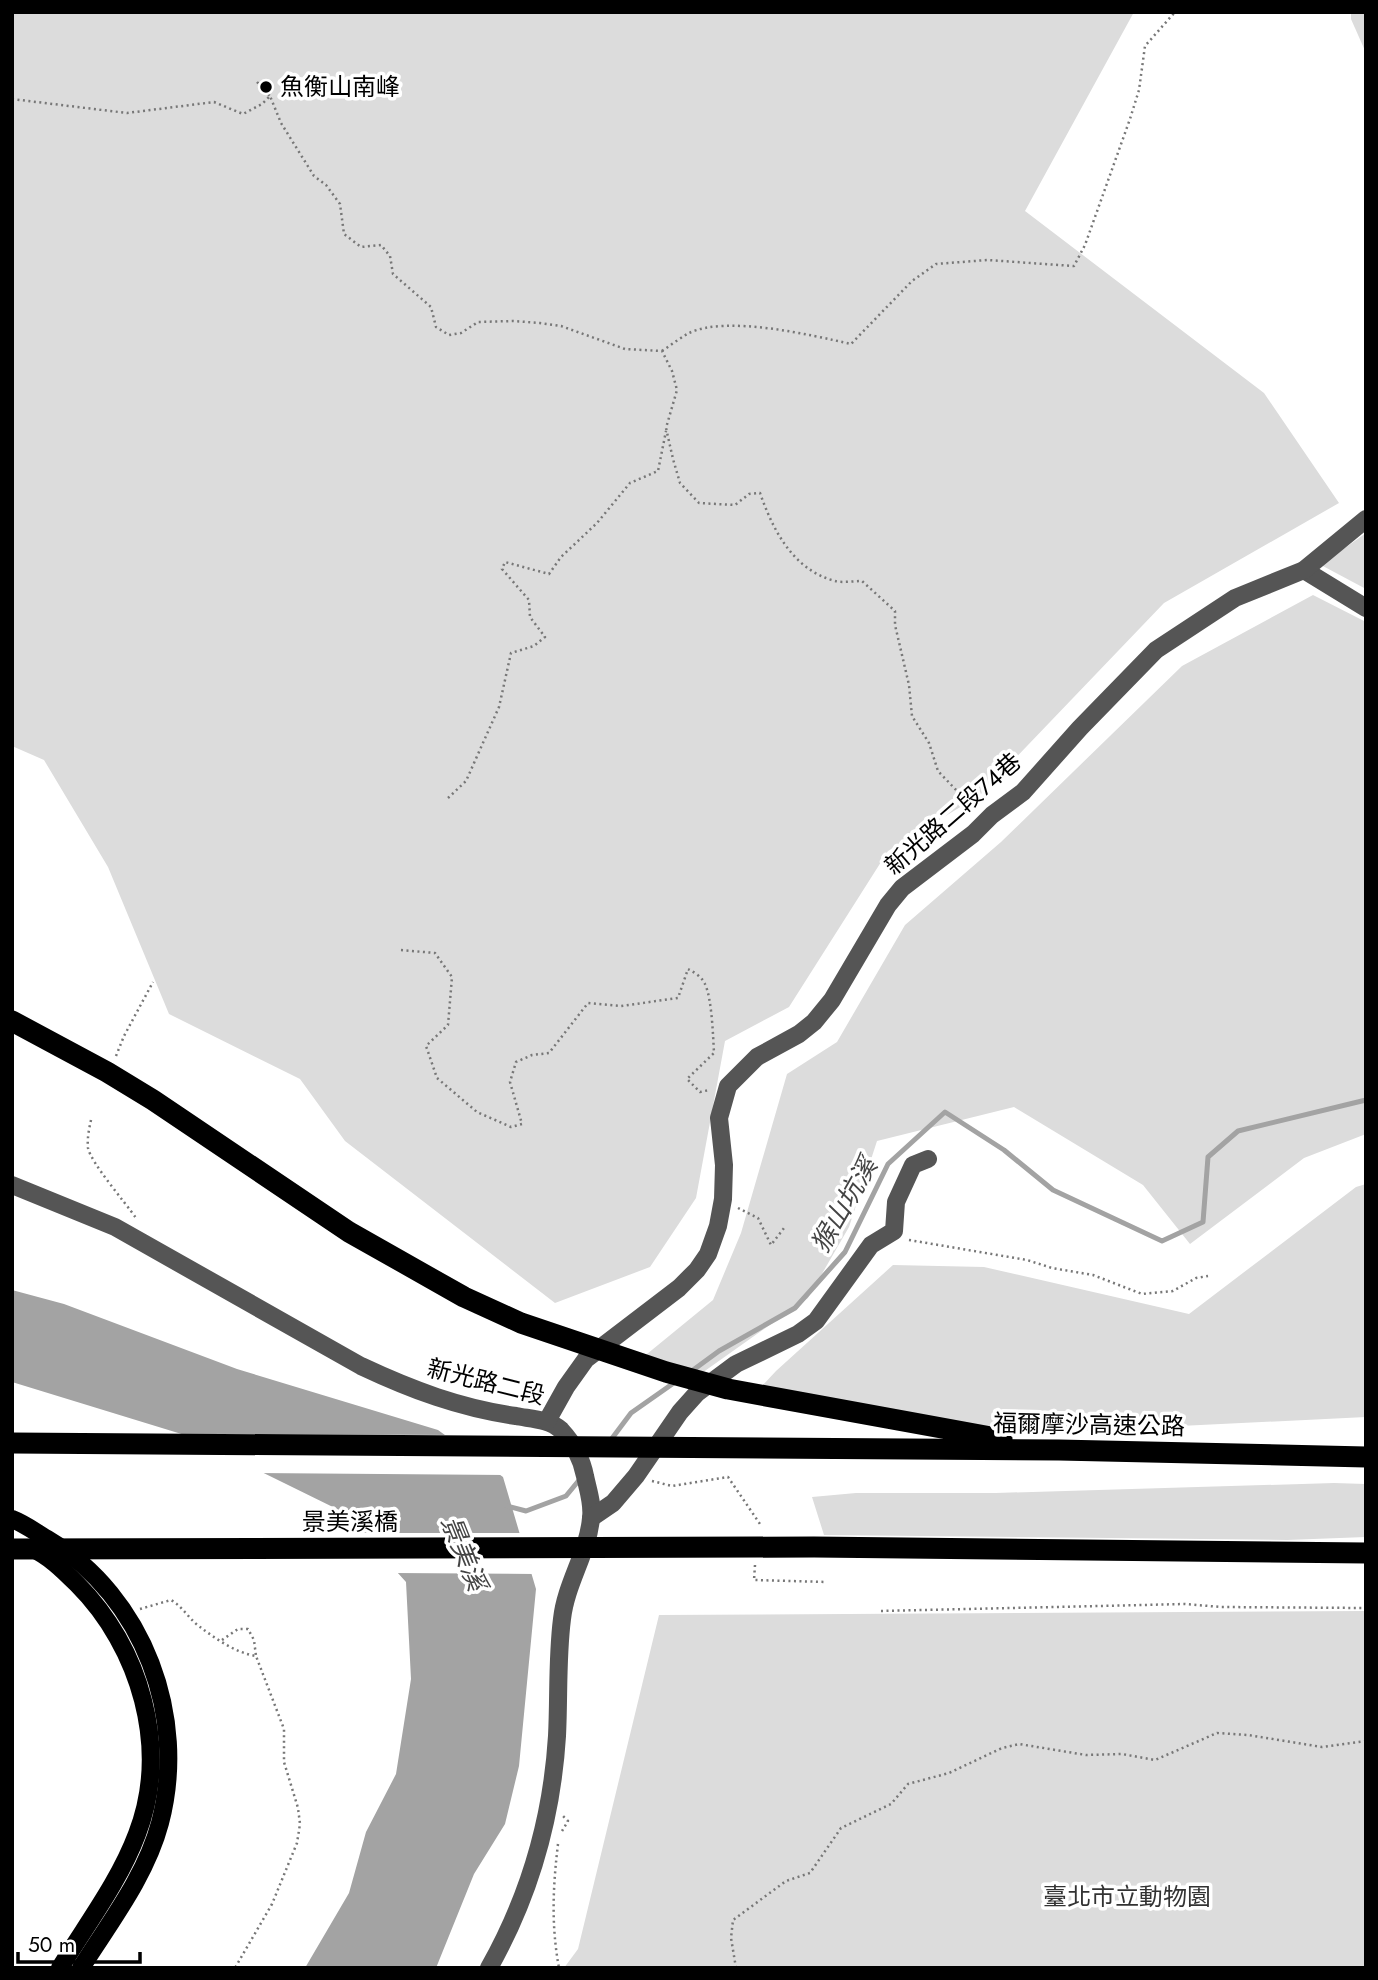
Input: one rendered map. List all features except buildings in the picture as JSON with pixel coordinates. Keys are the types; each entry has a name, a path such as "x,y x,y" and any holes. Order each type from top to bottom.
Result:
{"highway":[{"path":"12,1021 119,1079 196,1128 349,1233 464,1297 521,1323 728,1390 1059,1450"},
{"name":"福爾摩沙高速公路","path":"12,1443 1059,1450 1366,1457"},
{"name":"景美溪橋","path":"12,1549 814,1547 1366,1553"}],"main road":[{"path":"12,1519 66,1550 101,1581 127,1615 145,1646 158,1684 167,1725 169,1759 166,1797 160,1825 136,1880 81,1968"},
{"path":"12,1539 45,1554 90,1597 108,1619 135,1672 151,1751 146,1798 137,1833 122,1867 60,1968"}],"street":[{"name":"新光路二段74巷","path":"553,1425 586,1359 679,1288 708,1254 718,1226 723,1199 724,1165 719,1118 728,1086 757,1056 799,1034 814,1022 832,1000 888,905 902,888 1023,792 1080,728 1156,650 1235,598 1304,570 1366,519"},
{"path":"1304,570 1366,608"},
{"path":"592,1518 613,1503 636,1476 680,1412 697,1393 736,1364 798,1334 816,1321 871,1245 894,1231 896,1202 913,1165 928,1159"},
{"name":"新光路二段","path":"12,1185 75,1209 158,1249 361,1366 402,1386 470,1409 553,1425 582,1460 592,1518 564,1601 557,1737 548,1808 536,1858 489,1968"}],"path":[{"path":"257,82 270,96 281,123 314,176 326,185 340,204 344,234 361,247 381,245 390,256 393,274 431,307 436,327 449,335 461,333 478,322 513,321 561,326 625,349 662,351 691,332 722,327 780,328 851,344 912,281 936,264 987,260 1074,266 1085,245 1130,119 1139,90 1145,46 1176,13"},
{"path":"12,99 127,113 214,102 243,114 262,104 270,96"},
{"path":"448,798 466,781 499,707 510,653 534,646 545,637 530,617 529,600 502,569 505,562 549,574 561,557 597,523 630,483 658,471 677,390 672,371 662,351"},
{"path":"667,428 680,483 699,503 735,505 749,494 760,493 770,522 784,543 807,568 836,581 862,581 895,611 895,625 909,685 912,716 929,743 938,771 958,792 970,785 992,815"},
{"path":"401,950 435,953 452,977 448,1025 426,1046 437,1078 477,1112 511,1127 522,1124 510,1082 516,1062 532,1055 549,1053 588,1003 621,1006 678,998 688,969 705,984 714,1053 687,1079 700,1092 728,1086"},
{"path":"113,1065 124,1036 153,982"},
{"path":"91,1120 88,1149 93,1161 158,1249"},
{"path":"723,1199 758,1218 771,1245 784,1228"},
{"path":"894,1231 910,1240 1027,1260 1052,1268 1093,1275 1142,1294 1173,1291 1208,1276"},
{"path":"636,1476 672,1486 728,1477 760,1524 758,1538"},
{"path":"755,1566 754,1580 827,1582"},
{"path":"127,1615 170,1600 181,1606 199,1626 242,1654 256,1656"},
{"path":"881,1611 1185,1604 1221,1607 1366,1608"},
{"path":"222,1640 238,1629 248,1629 254,1640 256,1656 284,1729 284,1762 300,1824 297,1843 272,1904 235,1968"},
{"path":"736,1968 730,1937 733,1920 786,1881 810,1873 841,1828 891,1804 908,1784 948,1773 1002,1748 1019,1744 1086,1755 1122,1754 1155,1760 1217,1733 1248,1735 1322,1747 1366,1741"},
{"path":"548,1808 560,1813 568,1821 560,1834 553,1888 552,1914 559,1968"}],"green space":[{"path":"12,12 1134,12 1025,211 1264,393 1339,503 1164,603 980,795 888,851 789,1007 725,1041 696,1198 650,1267 555,1303 345,1141 300,1079 169,1014 108,867 44,760 12,746"},
{"path":"1351,12 1366,12 1366,53 1351,19"},
{"path":"1366,533 1366,589 1321,565"},
{"path":"1313,595 1366,622 1366,1134 1304,1158 1190,1244 1143,1185 1014,1107 877,1141 849,1227 808,1298 685,1385 636,1363 713,1300 741,1233 787,1074 837,1042 905,925 1001,842 1182,666"},
{"path":"1366,1184 1366,1417 993,1435 747,1402 776,1371 893,1265 984,1267 1189,1314 1356,1187"},
{"path":"1366,1484 1366,1537 1287,1540 824,1535 812,1497 856,1493 996,1493"},
{"name":"臺北市立動物園","path":"1366,1611 1366,1968 564,1968 578,1949 659,1615"}],"water":[{"name":"景美溪","path":"12,1290 64,1304 237,1369 438,1430 503,1477 536,1589 519,1766 505,1824 474,1874 436,1968 305,1968 349,1893 366,1832 396,1774 411,1679 406,1582 343,1512 188,1436 12,1382"}],"pier":[{"path":"167,1434 451,1435 506,1475 256,1473 187,1440"},
{"path":"357,1533 523,1533 535,1574 394,1573"}],"waterway":[{"name":"猴山坑溪","path":"689,1373 719,1351 795,1308 845,1252 888,1164 945,1112 1004,1150 1053,1190 1162,1241 1203,1222 1208,1157 1238,1131 1366,1100"},
{"name":"猴山坑溪","path":"610,1441 631,1413 678,1380"},
{"name":"猴山坑溪","path":"507,1506 526,1511 566,1496 580,1479"}],"place":[{"name":"魚衡山南峰","path":"266,87"}]}
